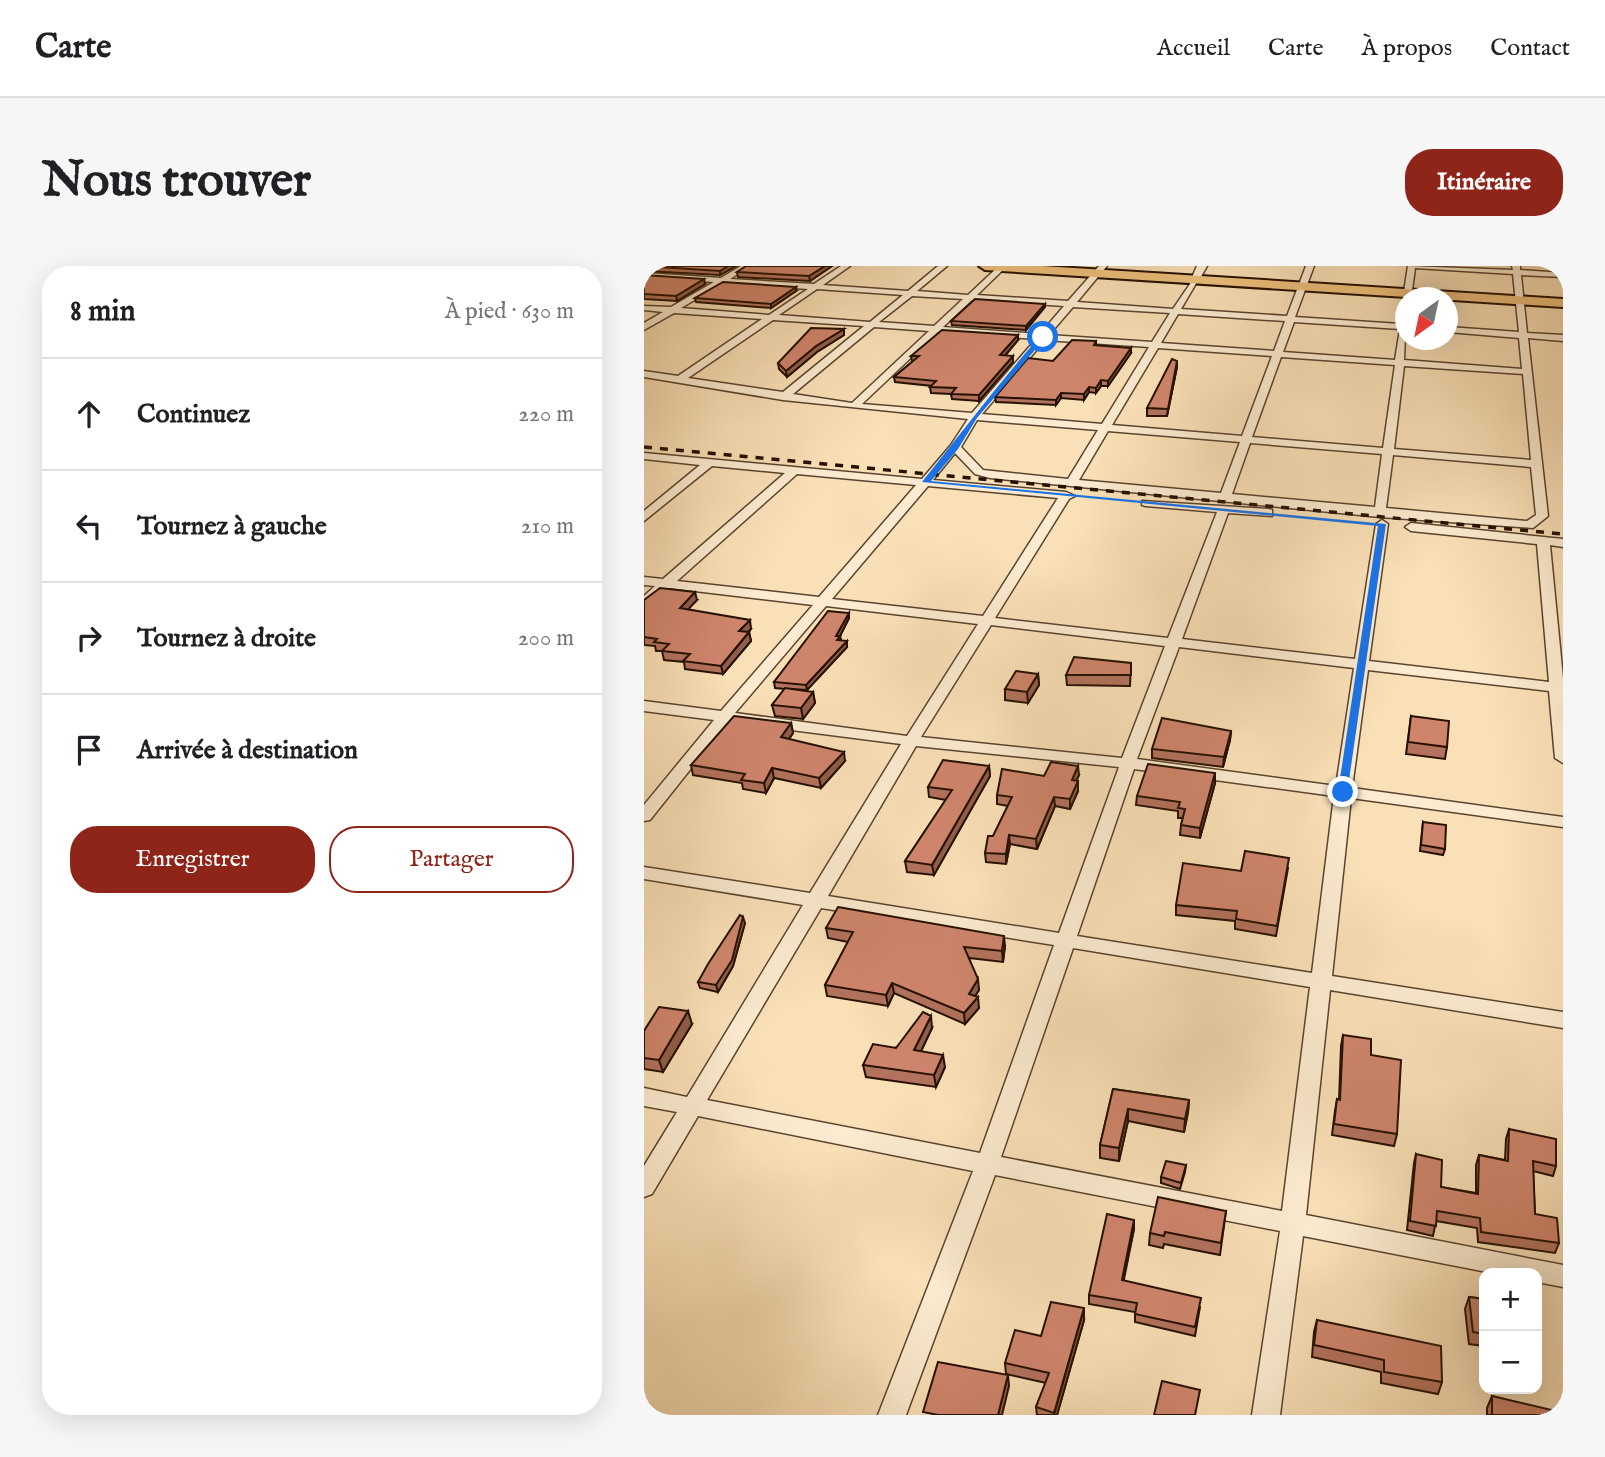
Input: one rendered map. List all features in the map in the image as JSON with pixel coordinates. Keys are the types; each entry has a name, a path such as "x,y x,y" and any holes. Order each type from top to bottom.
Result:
{"main road":[{"path":"985,266 1100,270 1395,294"},
{"path":"1458,297 1563,303"}],"street":[{"path":"644,327 746,266"},
{"path":"680,379 846,266"},
{"path":"782,397 943,266"},
{"path":"644,1187 911,741 989,621 1202,266"},
{"path":"892,1415 987,1164 1128,763 1225,503 1244,440 1310,266"},
{"path":"1409,287 1412,266 1516,269 1563,275"},
{"path":"854,405 1003,267"},
{"path":"1381,518 1529,525 1542,516 1516,269"},
{"path":"644,816 725,716 825,603 955,447 974,417 1100,270"},
{"path":"644,275 1395,326"},
{"path":"644,308 1527,372"},
{"path":"1458,331 1563,338"},
{"path":"1266,1415 1293,1223 1343,792 1363,665 1401,350"},
{"path":"644,374 782,397 854,405 1536,464"},
{"path":"955,447 979,472 1068,490"},
{"path":"644,456 926,482 1225,503 1381,518 1563,543"},
{"path":"644,517 710,462"},
{"path":"644,603 794,470"},
{"path":"1543,541 1560,688 1563,758"},
{"path":"644,582 1560,688"},
{"path":"644,706 911,741 1128,763 1563,822"},
{"path":"644,873 1563,1020"},
{"path":"644,1097 1563,1276"}],"building":[{"path":"644,266 728,266 720,271"},
{"path":"746,266 825,266 809,276 737,272"},
{"path":"644,275 704,279 676,296 644,294"},
{"path":"723,282 796,287 771,304 695,298"},
{"path":"975,299 1045,304 1026,326 951,321"},
{"path":"811,328 844,329 816,346 786,371 778,363"},
{"path":"942,330 1018,335 1000,355 1013,356 979,395 951,394 956,388 930,387 936,381 894,377 919,356 911,356"},
{"path":"1072,340 1096,341 1094,345 1131,348 1108,381 1101,380 1096,388 1089,387 1084,394 1061,393 1056,400 995,397 1028,358 1053,361"},
{"path":"1172,359 1177,361 1168,409 1147,408"},
{"path":"660,588 695,592 680,608 750,620 739,631 749,632 721,666 683,661 690,654 662,651 669,644 654,642 657,639 644,637 644,600"},
{"path":"828,611 849,613 836,636 840,636 837,640 847,641 806,685 774,682"},
{"path":"1074,657 1131,663 1131,675 1066,675"},
{"path":"1016,671 1038,674 1027,692 1005,689"},
{"path":"785,688 813,692 801,708 772,705"},
{"path":"734,716 791,723 781,737 844,752 819,778 772,768 764,783 741,780 745,774 691,765"},
{"path":"1411,716 1449,721 1447,747 1408,742"},
{"path":"1162,718 1231,731 1224,757 1152,749"},
{"path":"943,760 989,766 932,865 905,861 952,790 928,787"},
{"path":"1051,762 1078,766 1072,780 1078,781 1070,799 1054,797 1036,839 1009,835 1006,854 985,853 988,836 993,836 1012,797 997,795 1002,769 1044,776"},
{"path":"1148,764 1215,773 1200,828 1181,825 1185,809 1178,808 1180,802 1137,796"},
{"path":"1423,822 1446,825 1445,849 1421,845"},
{"path":"1245,851 1289,858 1277,926 1236,919 1237,911 1176,905 1183,863 1241,871"},
{"path":"838,907 1004,936 1002,951 964,947 978,979 969,994 978,997 964,1013 892,983 886,995 825,985 853,932 826,928"},
{"path":"740,915 743,917 732,960 716,985 698,982 708,964"},
{"path":"659,1007 688,1011 659,1060 644,1058 644,1031"},
{"path":"923,1012 931,1016 914,1050 943,1055 934,1075 863,1065 873,1044 896,1048"},
{"path":"1343,1035 1371,1039 1371,1055 1401,1060 1397,1134 1334,1124 1337,1099 1340,1100"},
{"path":"1113,1089 1189,1100 1185,1119 1128,1109 1119,1148 1100,1145"},
{"path":"1509,1129 1556,1139 1556,1166 1533,1161 1535,1214 1557,1218 1559,1243 1481,1232 1480,1218 1437,1211 1436,1226 1410,1221 1416,1154 1442,1160 1441,1187 1478,1194 1479,1155 1508,1161"},
{"path":"1166,1161 1186,1165 1181,1183 1161,1177"},
{"path":"1158,1197 1226,1211 1221,1243 1165,1232 1164,1236 1150,1233"},
{"path":"1107,1214 1134,1220 1122,1280 1201,1298 1195,1327 1135,1314 1137,1303 1089,1295"},
{"path":"1469,1297 1479,1298 1479,1333 1473,1332"},
{"path":"1051,1302 1084,1308 1054,1413 1036,1407 1049,1373 1005,1363 1015,1330 1041,1336"},
{"path":"1317,1320 1441,1346 1442,1382 1384,1372 1384,1360 1314,1345"},
{"path":"938,1362 1008,1375 998,1415 938,1415 923,1412"},
{"path":"1162,1381 1200,1390 1195,1415 1154,1415"},
{"path":"1492,1396 1560,1412 1560,1415 1492,1415"}],"railway":[{"path":"644,447 1563,534"}],"route":[{"path":"1043,337 974,417 955,447 926,482 1382,524 1343,792"}]}
